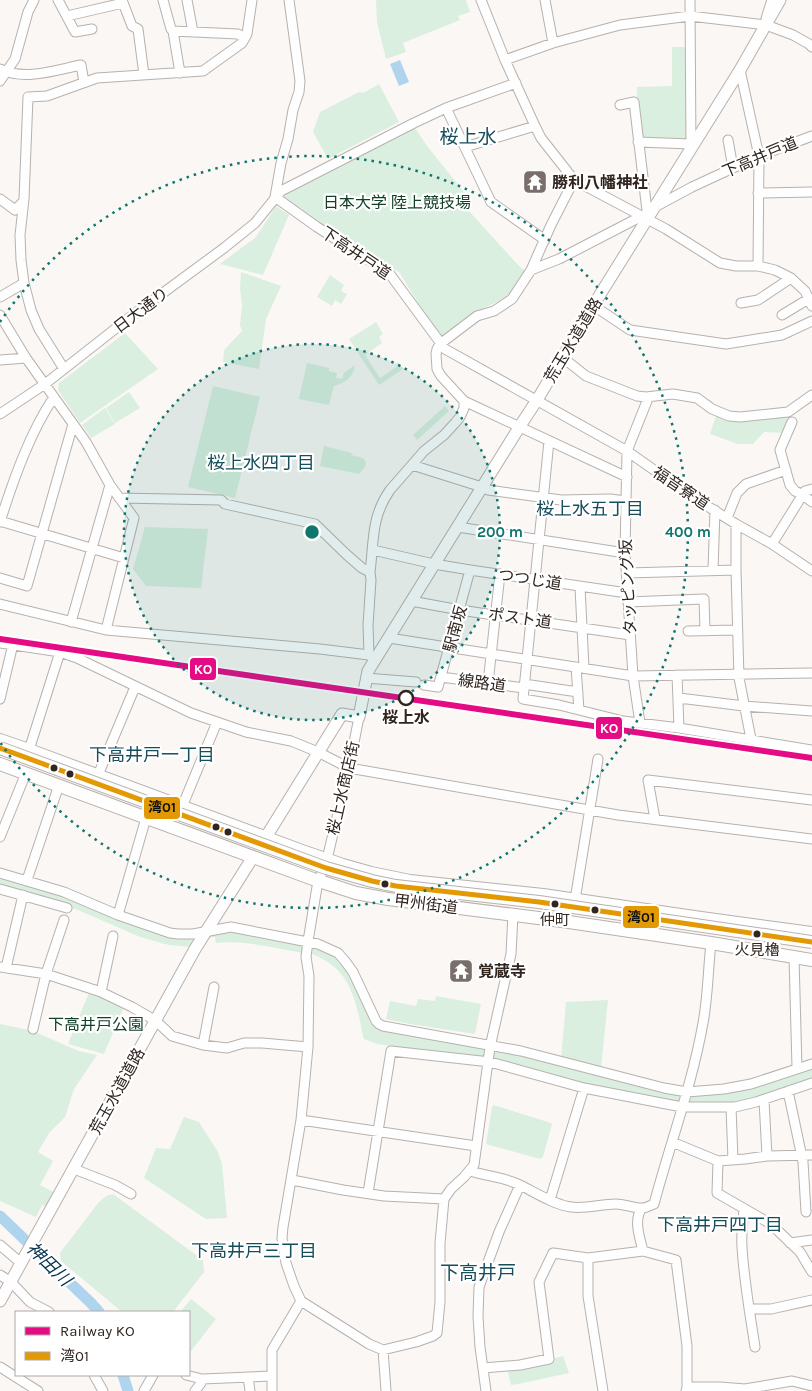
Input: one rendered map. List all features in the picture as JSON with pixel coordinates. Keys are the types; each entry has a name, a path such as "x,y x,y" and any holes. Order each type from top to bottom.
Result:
{"highway":[{"name":"甲州街道","path":"0,740 326,859 371,873 410,881 505,890 812,935"},
{"path":"0,748 326,868 372,881 422,889 539,902 812,942"},
{"path":"0,756 324,876 370,889 412,896 538,910 812,950"},
{"name":"甲州街道","path":"0,764 356,893 388,899 513,914 794,957 812,958"},
{"path":"305,876 313,854"},
{"path":"337,887 343,865"}],"main road":[{"name":"荒玉水道道路","path":"360,712 366,678 372,658 389,638 537,400 645,218 655,208 691,146 740,70 780,0"},
{"path":"266,837 342,714 360,712"},
{"name":"荒玉水道道路","path":"0,1300 195,949 253,857"},
{"path":"743,948 812,958"}],"street":[{"path":"0,81 3,70 16,59 28,12 34,0"},
{"path":"58,0 75,32 92,29"},
{"path":"164,0 173,31 180,73"},
{"path":"188,0 193,32"},
{"path":"64,369 39,329 24,283 20,235 28,97 47,96 97,78 203,71 242,43 247,34 252,0"},
{"path":"275,197 300,81 289,0"},
{"path":"481,0 505,60 541,138 574,180 666,229 720,263 736,266 758,266 775,270 791,278 810,295 782,316"},
{"path":"546,0 552,43"},
{"path":"638,142 691,146 690,0"},
{"path":"766,25 772,0"},
{"path":"67,16 122,2 132,26 138,29 144,75"},
{"path":"505,60 552,43 620,25 690,16 766,25 793,35 812,47"},
{"path":"173,31 238,34 245,38"},
{"path":"3,70 28,75 81,65 84,82"},
{"path":"740,70 759,156 758,266"},
{"path":"275,197 281,191 446,108 516,83"},
{"path":"620,105 634,102 645,218"},
{"path":"446,108 491,202 545,240"},
{"path":"465,147 535,126"},
{"name":"下高井戸道","path":"655,208 692,187 759,156 812,136"},
{"path":"728,140 733,168"},
{"path":"574,180 531,270 512,299 494,310 476,316 440,344 436,354 437,369 464,400 627,477"},
{"path":"758,193 812,192"},
{"name":"下高井戸道","path":"275,197 317,227 389,273 440,344"},
{"name":"日大通り","path":"0,414 45,384 236,238 255,223 275,197"},
{"path":"0,199 15,210 23,202"},
{"path":"531,270 559,260 645,218"},
{"path":"741,303 758,300 791,278"},
{"path":"0,297 24,283"},
{"path":"594,306 630,330 726,344 782,335 812,321"},
{"path":"0,315 26,358 86,442 110,485 134,518 106,630"},
{"name":"福音寮道","path":"440,344 445,349 628,451 669,481 736,524 772,544 812,571"},
{"path":"562,357 586,376 637,396 646,398 673,394 697,398 712,409 729,416 740,417 788,412 812,395"},
{"path":"0,360 26,358"},
{"path":"54,397 45,410 12,484 0,521 124,558"},
{"path":"0,604 106,630 320,649 372,658 368,626 370,572 374,526 379,508 390,490 424,451 444,435 460,417 464,408 464,400"},
{"name":"タッピング坂","path":"640,722 633,676 625,553 628,451 646,401"},
{"path":"792,422 780,450 790,485 795,491 812,502"},
{"path":"0,578 27,586 73,424"},
{"path":"524,686 549,441"},
{"path":"412,465 488,490 561,500 610,499 626,501"},
{"path":"727,518 737,493 746,484 786,470"},
{"path":"71,622 110,485"},
{"path":"772,544 803,495 806,491 812,490"},
{"path":"119,498 220,500 225,504 315,524 347,555 362,568 370,572"},
{"path":"713,570 715,510"},
{"path":"736,524 739,678 751,739"},
{"path":"458,527 625,553"},
{"name":"つつじ道","path":"373,550 434,564 580,587 628,598 704,599 705,631"},
{"name":"駅南坂","path":"438,687 470,570"},
{"path":"626,573 736,570"},
{"path":"488,683 500,574"},
{"path":"580,587 582,627 578,692 580,710"},
{"name":"ポスト道","path":"411,601 630,635"},
{"path":"688,631 737,630"},
{"path":"389,638 633,676 812,673"},
{"path":"0,643 60,652 77,658 191,713 246,732 291,741 349,768 589,810 812,838"},
{"path":"0,698 13,644"},
{"path":"29,750 60,652"},
{"path":"677,674 679,728"},
{"name":"線路道","path":"441,677 578,692"},
{"name":"線路道","path":"366,678 420,683 438,687"},
{"name":"線路道","path":"524,686 523,699 624,721 751,739 812,750"},
{"path":"98,776 135,687"},
{"path":"678,698 744,706 812,711"},
{"name":"桜上水商店街","path":"301,1300 286,1263 282,1238 302,1120 308,1047 309,976 306,957 319,881 349,768 360,712"},
{"path":"182,806 217,722"},
{"path":"575,900 598,759"},
{"path":"0,838 26,773"},
{"path":"655,819 648,780 812,800"},
{"path":"27,880 59,785"},
{"path":"118,915 146,818"},
{"path":"0,873 64,892 118,915 170,933 206,932 231,927 318,944 338,953 345,961 353,972 379,1024 537,1055 664,1088 687,1092 724,1089 750,1084 812,1064"},
{"path":"0,889 67,908"},
{"path":"23,896 3,968 46,974 101,992 116,998 156,1021 172,1036 203,1045 227,1048 244,1043 262,1043 308,1047"},
{"path":"272,1391 272,1350 301,1300 369,1344 383,1350 416,1342 434,1336 437,1333 440,1302 440,1243 444,1199 474,1165 490,1046 511,954 513,914"},
{"path":"33,1028 46,974 64,920"},
{"path":"101,992 113,936"},
{"path":"470,1170 520,1185 568,1207 579,1208 626,1204 642,1208 654,1204 687,1092 704,1021 711,943"},
{"path":"794,957 797,1068"},
{"path":"203,1045 214,987"},
{"path":"368,1193 391,1051 488,1062 584,1088 682,1107 731,1107 764,1100 812,1083"},
{"path":"550,1200 584,1088"},
{"path":"788,1091 802,1156 806,1212"},
{"path":"764,1100 767,1156"},
{"path":"731,1107 733,1160"},
{"path":"302,1120 476,1146"},
{"path":"672,1142 718,1161 767,1156 812,1155"},
{"path":"718,1161 717,1193 771,1224 800,1252 812,1272"},
{"path":"74,1169 115,1185 131,1194"},
{"path":"292,1180 343,1190 396,1197 444,1199"},
{"path":"486,1391 478,1316 479,1287 499,1232 520,1185"},
{"path":"642,1208 638,1213 638,1221 643,1251"},
{"path":"744,1209 742,1245 755,1347"},
{"path":"790,1242 812,1240"},
{"path":"0,1246 21,1263"},
{"path":"483,1368 520,1365 549,1359 539,1282 553,1253 588,1258 643,1251 676,1260 686,1339 687,1389 725,1387 745,1390 792,1381 812,1386"},
{"path":"588,1258 588,1296 597,1376 603,1391"},
{"path":"0,1275 11,1282 30,1302 48,1311"},
{"path":"749,1309 771,1309 812,1300"},
{"path":"383,1350 386,1391"},
{"path":"0,1367 38,1391"},
{"path":"95,1376 103,1391"},
{"path":"144,1391 152,1376"},
{"path":"190,1376 202,1379 272,1376"},
{"path":"248,1377 250,1391"},
{"path":"195,1391 202,1379"}],"green space":[{"path":"376,0 466,0 470,12 458,16 460,20 403,43 406,52 386,59 377,22"},
{"path":"672,47 689,47 690,141 639,141 635,98 637,98 637,87 672,86"},
{"path":"379,84 399,122 328,159 313,132 320,112"},
{"name":"日本大学 陸上競技場","path":"414,126 427,146 468,197 468,210 520,267 527,272 510,295 473,314 441,340 399,272 278,196"},
{"path":"276,206 289,215 263,275 220,264 256,237"},
{"path":"241,272 281,286 266,319 259,369 223,362 224,350 242,331 240,325 242,305 240,289"},
{"path":"330,275 344,285 341,291 347,294 341,304 335,300 332,306 317,297"},
{"path":"376,322 383,334 379,337 382,343 365,355 380,378 398,366 396,364 398,362 403,369 379,385 349,339"},
{"path":"125,333 158,369 80,423 58,390 59,383"},
{"path":"307,363 329,368 329,371 337,373 336,378 342,379 344,373 355,365 353,373 348,379 334,386 329,405 299,399"},
{"path":"213,386 260,397 235,498 188,487"},
{"path":"129,392 140,408 115,423 106,408"},
{"path":"445,406 449,411 417,440 413,435"},
{"path":"105,408 115,424 91,438 82,425"},
{"path":"716,416 743,420 789,416 790,420 785,433 764,432 753,444 738,444 710,434"},
{"path":"324,446 352,453 351,455 363,458 366,462 365,467 359,474 320,466"},
{"path":"145,527 208,529 201,588 146,586 133,569"},
{"path":"0,876 41,886 113,915 198,935 191,947 169,945 140,937 78,910 0,888"},
{"path":"230,929 305,942 303,953 249,944 216,943 215,937 206,938 211,932"},
{"path":"313,944 325,948 344,964 373,1019 489,1046 486,1060 377,1044 364,1039 355,1002 348,984 330,964 312,954"},
{"name":"下高井戸公園","path":"91,988 125,1004 104,1054 68,1044"},
{"path":"436,996 481,1004 475,1034 386,1019 390,1001 416,1006 418,999 435,1001"},
{"path":"608,1000 601,1068 561,1058 566,1002"},
{"path":"0,1024 33,1031 79,1051 97,1055 74,1089 65,1117 49,1133 38,1152 53,1161 40,1185 57,1194 49,1207 42,1205 36,1217 0,1201"},
{"path":"493,1049 687,1092 682,1107 490,1062"},
{"path":"812,1066 812,1080 737,1104 685,1107 690,1094"},
{"path":"494,1105 552,1124 543,1157 540,1159 486,1144 492,1107"},
{"path":"184,1117 199,1122 218,1152 222,1164 227,1218 206,1219 144,1178 156,1148 170,1149"},
{"path":"113,1194 203,1260 204,1272 174,1311 121,1311 61,1261 60,1253 98,1203 106,1196"},
{"path":"191,1299 216,1319 191,1351 190,1311 181,1311"},
{"path":"563,1356 569,1373 511,1385 507,1368 527,1366"}],"water":[{"path":"400,60 409,82 399,86 390,64"}],"waterway":[{"name":"神田川","path":"0,1216 98,1311"},
{"name":"神田川","path":"123,1376 128,1391"}],"rail line":[{"name":"KO","path":"0,639 812,758"}],"transit line":[{"name":"湾01","path":"0,748 326,868 372,881 396,886 539,902 812,942"}],"place":[{"name":"勝利八幡神社","path":"535,182"},
{"name":"桜上水","path":"406,698"},
{"name":"仲町","path":"555,904"},
{"name":"火見櫓","path":"757,934"},
{"name":"覚蔵寺","path":"461,971"}],"district":[{"name":"桜上水","path":"468,137"},
{"name":"桜上水四丁目","path":"261,463"},
{"name":"桜上水五丁目","path":"590,509"},
{"name":"下高井戸一丁目","path":"152,755"},
{"name":"下高井戸四丁目","path":"720,1225"},
{"name":"下高井戸三丁目","path":"254,1251"},
{"name":"下高井戸","path":"478,1273"}]}
